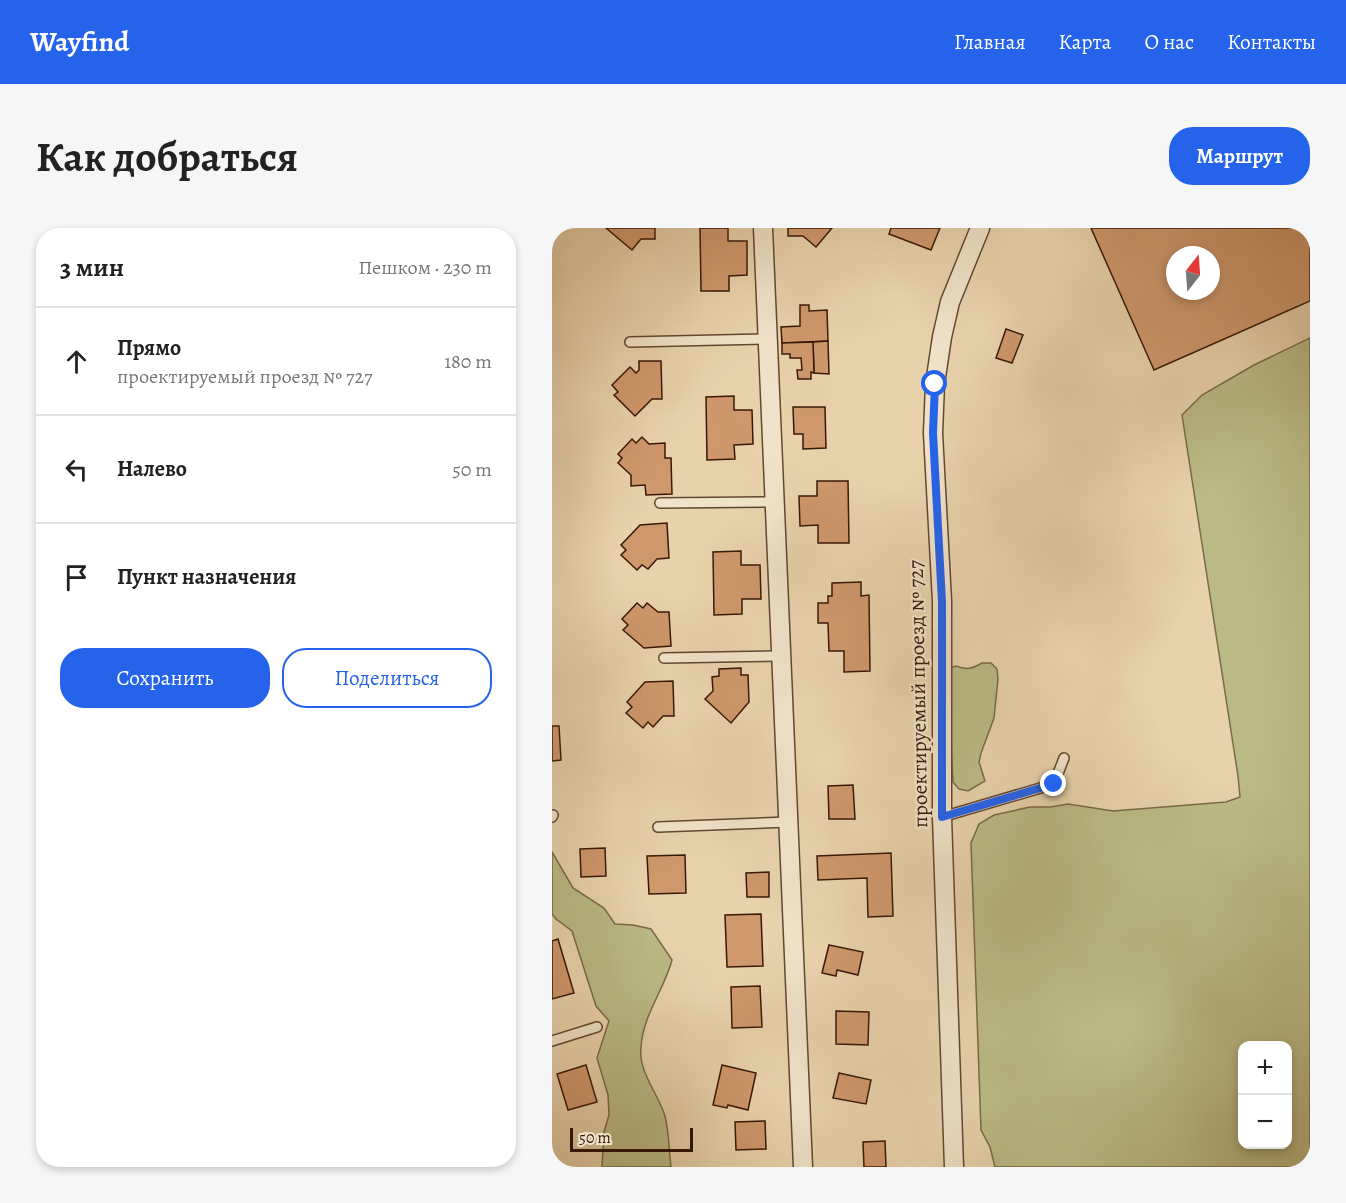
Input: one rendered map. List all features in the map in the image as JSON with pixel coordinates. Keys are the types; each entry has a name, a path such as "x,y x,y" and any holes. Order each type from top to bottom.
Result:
{"street":[{"path":"763,228 803,1167"},
{"name":"проектируемый проезд № 727","path":"954,1167 942,817 942,602 933,433 935,384 950,302 980,228"}],"lane":[{"path":"630,342 768,339"},
{"path":"660,503 774,502"},
{"path":"664,658 781,656"},
{"path":"942,817 1054,784 1064,758"},
{"path":"658,827 788,822"},
{"path":"552,1041 597,1027"}],"shaded area":[{"path":"1310,338 1310,1167 995,1167 990,1147 981,1130 971,843 979,824 994,815 1030,807 1068,804 1113,811 1226,802 1240,797 1182,415 1202,395 1254,365"},
{"path":"982,663 991,663 997,669 994,718 979,762 985,781 968,791 959,789 953,782 947,669 956,666 975,667"},
{"path":"552,852 573,888 604,908 615,924 651,929 672,960 646,1024 641,1047 645,1074 665,1116 671,1167 602,1167 604,1132 609,1115 608,1095 597,1058 609,1021 596,1006 572,931 552,914"}],"building":[{"path":"606,228 655,228 655,239 641,239 632,250"},
{"path":"700,228 728,228 728,241 747,241 747,275 729,276 729,291 701,291"},
{"path":"788,228 832,228 816,247 803,236 788,236"},
{"path":"891,228 940,228 931,250 889,234"},
{"path":"1091,228 1310,228 1310,301 1154,370"},
{"path":"800,305 809,305 809,311 827,310 828,341 782,343 781,327 800,326"},
{"path":"1006,329 1023,335 1012,363 996,358"},
{"path":"828,341 829,374 814,373 813,342"},
{"path":"813,342 814,373 811,372 811,379 798,379 797,370 802,370 801,358 790,358 790,354 782,354 782,343"},
{"path":"639,361 661,361 662,399 652,399 635,416 614,395 618,392 612,385 630,367 636,373 639,370"},
{"path":"734,396 734,410 752,410 753,444 734,445 735,459 707,460 706,397"},
{"path":"793,407 825,407 826,448 803,449 803,434 794,434"},
{"path":"642,437 649,444 665,443 665,458 671,458 672,494 646,495 645,485 631,486 631,475 618,463 622,458 618,454 632,439 636,443"},
{"path":"817,481 848,481 849,543 818,543 818,525 800,526 799,496 817,496"},
{"path":"667,523 669,558 657,559 648,569 642,565 637,570 621,555 626,550 621,545 640,525"},
{"path":"741,551 741,565 760,565 761,599 742,599 742,614 714,615 713,552"},
{"path":"861,582 861,596 869,595 870,671 844,672 844,651 829,651 828,623 818,623 818,603 828,603 828,596 832,596 832,583"},
{"path":"637,603 643,608 647,603 658,612 669,612 671,646 644,648 623,630 628,625 622,619"},
{"path":"741,668 741,675 748,675 749,702 731,723 705,699 713,691 712,677 719,676 719,669"},
{"path":"673,681 674,716 663,716 653,727 648,722 643,728 626,713 632,707 627,702 645,682"},
{"path":"552,726 559,726 561,760 552,761"},
{"path":"853,785 855,819 829,819 828,786"},
{"path":"605,848 606,876 581,877 580,849"},
{"path":"891,853 893,916 868,917 867,878 818,880 817,856"},
{"path":"685,855 686,893 649,894 647,856"},
{"path":"769,872 769,897 747,897 746,873"},
{"path":"761,914 763,966 727,967 725,915"},
{"path":"558,939 574,993 552,999 552,941"},
{"path":"829,945 863,952 858,975 837,970 836,976 822,973"},
{"path":"760,986 762,1027 732,1028 731,987"},
{"path":"836,1011 869,1012 868,1045 836,1044"},
{"path":"586,1065 597,1102 568,1110 557,1074"},
{"path":"722,1065 756,1073 748,1110 728,1105 727,1108 713,1105"},
{"path":"839,1073 871,1080 866,1104 833,1098"},
{"path":"765,1121 766,1149 736,1150 735,1122"},
{"path":"885,1141 886,1167 864,1167 863,1142"}],"route":[{"path":"935,384 933,433 942,602 942,817 1054,784"}]}
